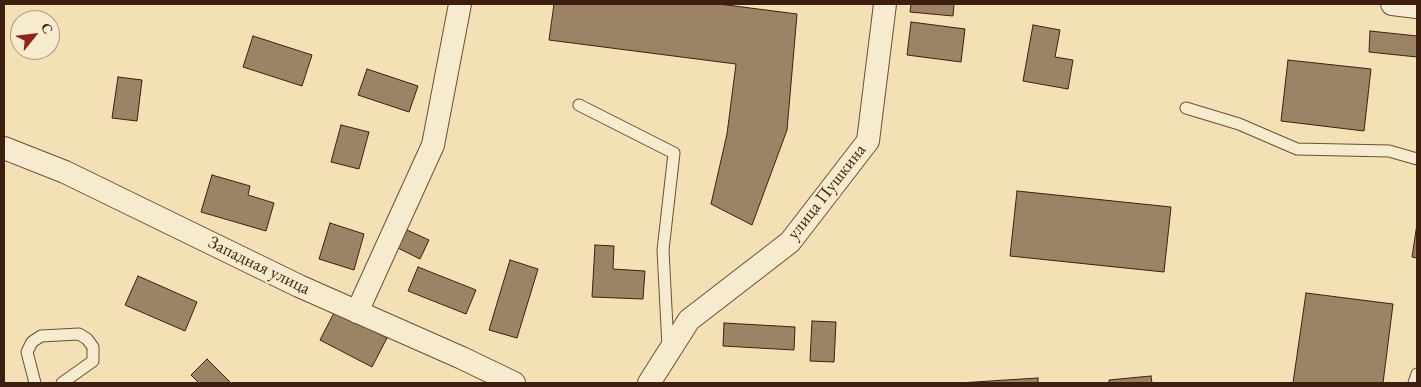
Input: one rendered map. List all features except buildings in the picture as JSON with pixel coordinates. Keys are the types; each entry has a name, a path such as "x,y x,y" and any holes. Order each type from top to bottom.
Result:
{"street":[{"path":"357,312 433,145 460,4"},
{"name":"улица Пушкина","path":"649,383 689,320 790,242 868,140 884,4"},
{"path":"1392,4 1417,7"},
{"name":"Западная улица","path":"4,148 65,172 300,286 514,383"}],"lane":[{"path":"579,105 674,154 663,250 668,352"},
{"path":"1186,108 1239,124 1297,149 1389,151 1417,159"},
{"path":"35,383 27,352 32,342 41,336 79,334 87,338 92,347 92,361 62,383"},
{"path":"1414,383 1417,374"}]}
